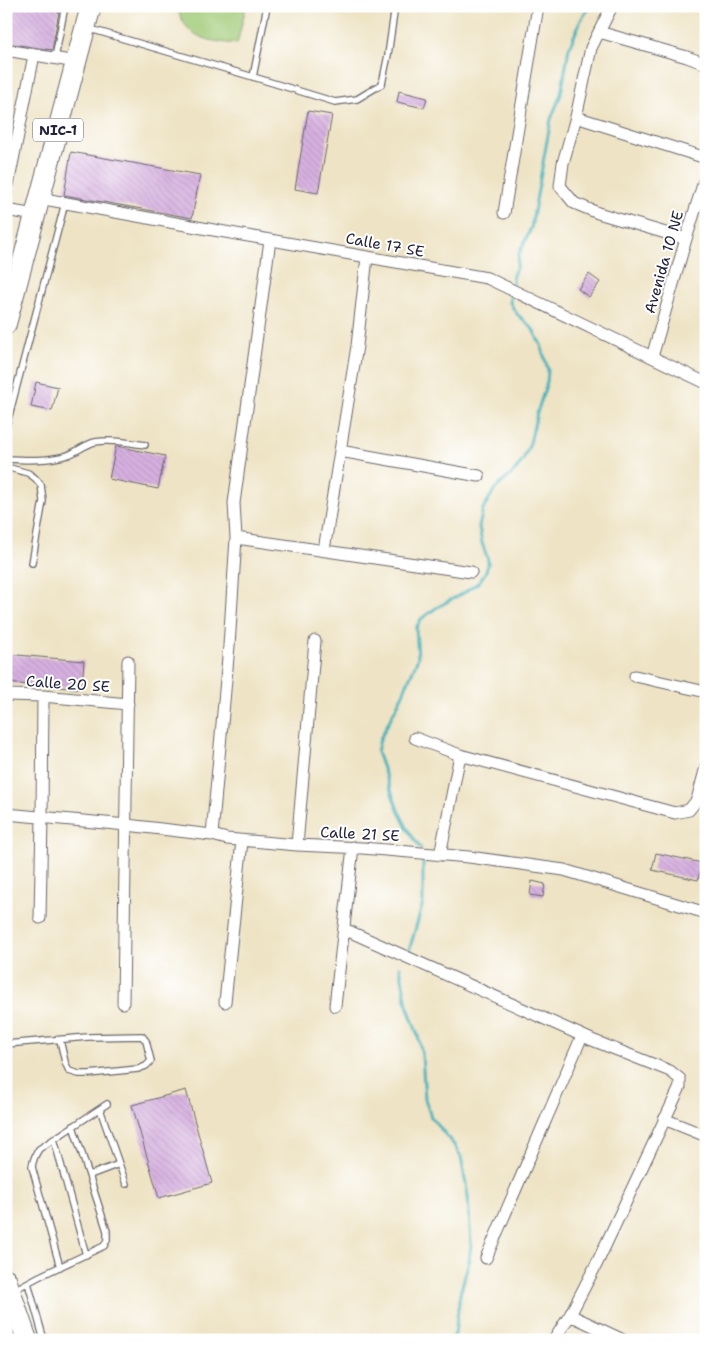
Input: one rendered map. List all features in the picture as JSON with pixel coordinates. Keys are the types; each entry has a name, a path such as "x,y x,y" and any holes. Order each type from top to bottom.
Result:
{"highway":[{"name":"NIC-1","path":"6,324 91,6"},
{"path":"8,1286 28,1340"}],"street":[{"path":"504,213 538,6"},
{"path":"612,6 591,48 576,117 563,163 560,186 574,203 598,213 686,239"},
{"path":"599,32 688,57 706,64"},
{"path":"6,50 76,62"},
{"path":"6,195 34,55"},
{"path":"576,117 706,158"},
{"name":"Avenida 10 NE","path":"652,358 706,175"},
{"name":"Calle 17 SE","path":"6,210 65,203 487,278 706,384"},
{"path":"212,835 229,646 236,538 234,503 270,240"},
{"path":"324,550 357,346 367,257"},
{"path":"340,451 479,476"},
{"path":"236,538 471,572"},
{"path":"297,845 315,641"},
{"path":"123,1003 128,660"},
{"path":"635,676 706,692"},
{"name":"Calle 20 SE","path":"6,695 42,696 128,704"},
{"path":"40,918 42,696"},
{"path":"415,738 460,755 675,813 689,810 696,800 706,767"},
{"path":"440,854 460,755"},
{"name":"Calle 21 SE","path":"6,814 126,825 212,835 242,841 440,854 564,870 706,914"},
{"path":"225,1002 242,841"},
{"path":"335,1006 353,848"},
{"path":"344,929 582,1036 670,1071 680,1079 680,1087 597,1263 570,1315 554,1340"},
{"path":"486,1258 582,1036"},
{"path":"664,1119 706,1136"},
{"path":"570,1315 623,1340"}],"lane":[{"path":"55,58 65,6"},
{"path":"253,76 267,6"},
{"path":"85,28 253,76 335,102 357,99 382,84 395,6"},
{"path":"6,427 65,203"},
{"path":"6,458 25,460 66,456 93,442 106,441 146,445"},
{"path":"6,467 28,473 41,486 43,501 32,563"},
{"path":"6,1044 88,1037 142,1036 146,1041 151,1060 146,1066 138,1069 78,1074 69,1071 60,1040"},
{"path":"60,1267 32,1167 35,1154 39,1149 107,1104"},
{"path":"100,1109 126,1184"},
{"path":"8,1286 28,1283 104,1246 107,1240 107,1231 73,1126"},
{"path":"54,1139 86,1254"},
{"path":"90,1176 119,1164"},
{"path":"28,1283 44,1340"}],"green space":[{"path":"177,6 246,6 237,44 207,39 192,32 181,17"}],"building":[{"path":"6,6 60,6 52,50 6,43"},
{"path":"399,91 427,98 424,108 397,102"},
{"path":"308,111 332,115 318,193 295,189"},
{"path":"71,152 200,175 192,218 64,195"},
{"path":"589,274 600,282 589,297 578,289"},
{"path":"36,382 58,387 52,411 31,407"},
{"path":"116,446 165,456 158,489 109,479"},
{"path":"6,654 84,661 82,689 6,683"},
{"path":"656,853 702,863 698,880 652,870"},
{"path":"532,881 545,884 543,897 530,895"},
{"path":"186,1090 212,1183 159,1198 132,1105"}],"waterway":[{"path":"513,283 513,275 519,254 531,228 551,119 561,94 569,48 581,20 590,6"},
{"path":"421,849 408,830 398,810 377,752 380,739 403,694 418,658 416,628 421,619 479,582 485,573 488,560 479,527 483,509 495,489 515,471 523,460 530,443 547,382 548,370 541,345 532,328 513,308 510,296"},
{"path":"409,951 423,903 423,863"},
{"path":"400,967 407,1005 418,1036 422,1055 425,1099 431,1117 454,1145 461,1157 468,1196 471,1245 469,1261 460,1294 455,1334 452,1340"}]}
